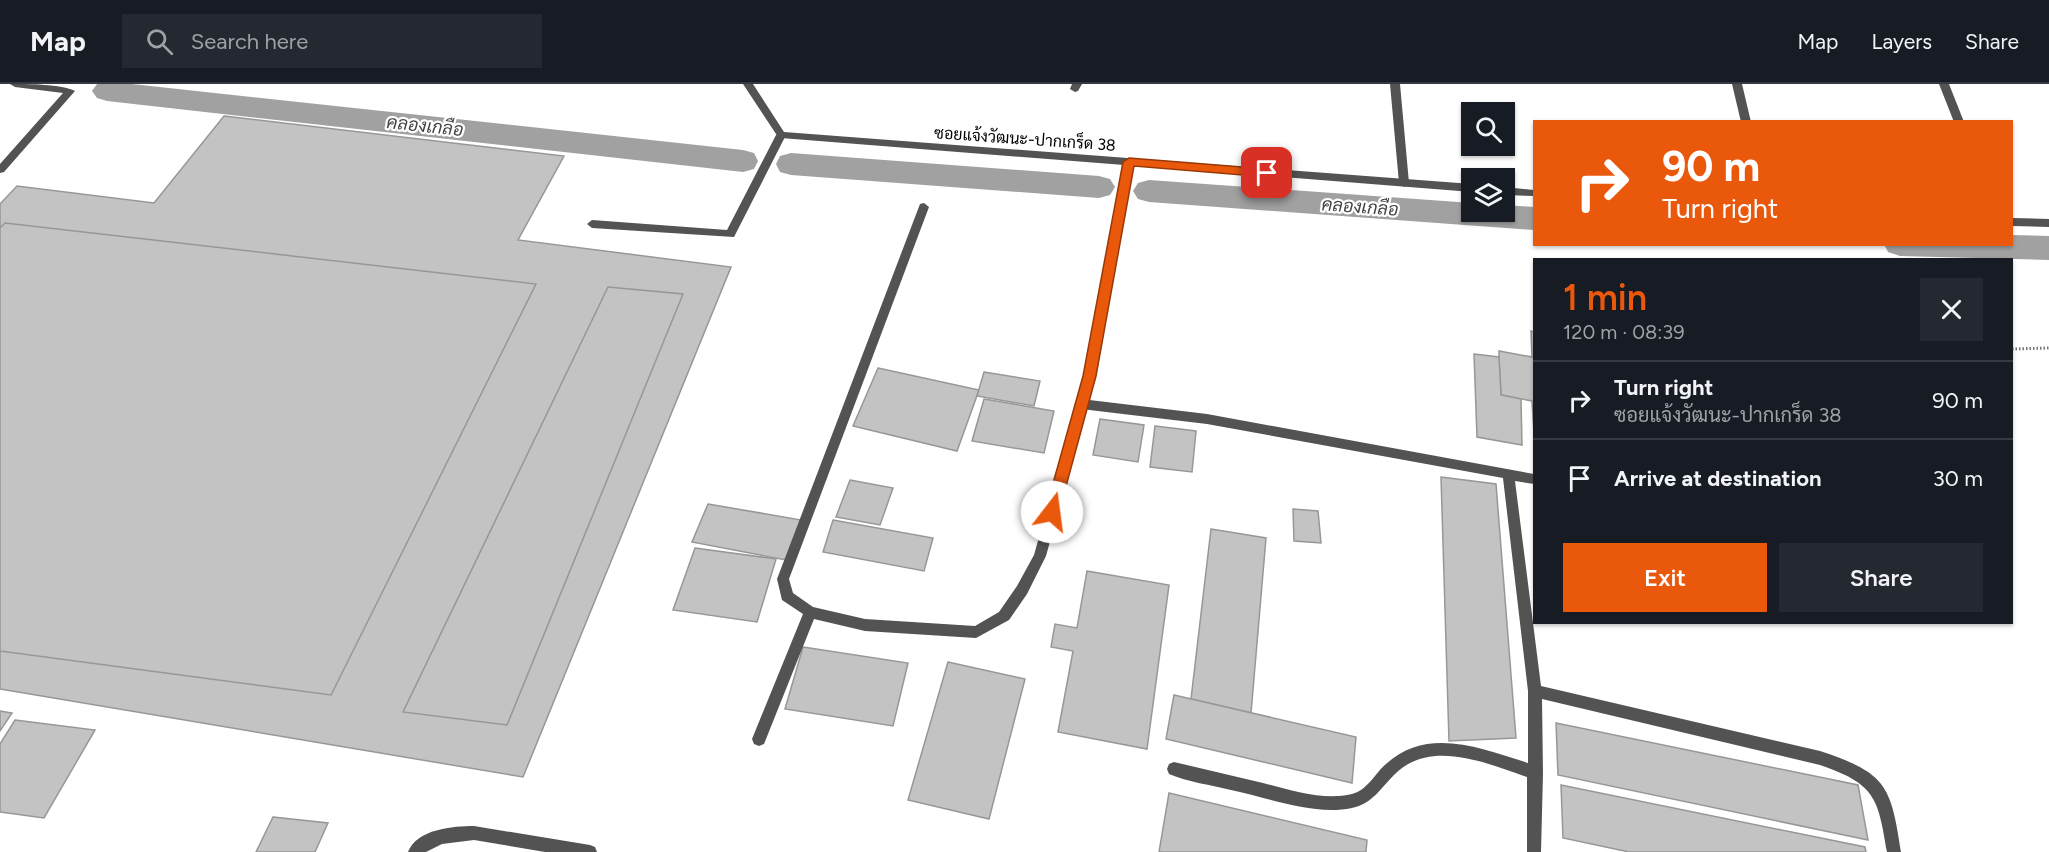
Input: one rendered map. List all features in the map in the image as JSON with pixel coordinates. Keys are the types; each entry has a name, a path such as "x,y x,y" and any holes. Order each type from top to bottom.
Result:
{"street":[{"path":"0,170 70,91 15,84"},
{"path":"592,224 730,234 781,135 748,84"},
{"path":"1395,84 1404,183"},
{"path":"1737,84 1746,120"},
{"path":"1944,84 1958,120"},
{"name":"ซอยแจ้งวัฒนะ-ปากเกร็ด 38","path":"781,135 1461,187"},
{"path":"924,207 783,579 787,596 810,612 865,625 976,632 1004,616 1022,590 1041,555 1090,376 1129,162"},
{"path":"1515,192 1533,193"},
{"path":"2013,222 2049,223"},
{"path":"1081,404 1207,419 1533,479"},
{"path":"1508,473 1535,691 1534,852"},
{"path":"759,739 810,612"},
{"path":"1535,691 1820,758 1855,769 1881,793 1890,822 1894,852"},
{"path":"1174,769 1323,804 1355,801 1375,788 1391,767 1414,753 1440,748 1470,753 1536,773"},
{"path":"415,852 428,842 459,833 590,852"}],"path":[{"path":"2013,349 2049,348"}],"building":[{"path":"224,116 564,156 518,240 731,267 523,777 0,689 0,204 17,186 154,203"},
{"path":"5,223 536,284 331,695 0,651 0,228"},
{"path":"608,287 683,294 507,725 403,712"},
{"path":"1531,331 1533,332 1533,417 1532,401 1501,395 1499,351 1532,357"},
{"path":"1474,354 1499,357 1501,395 1521,399 1522,445 1477,437"},
{"path":"878,368 979,390 957,451 853,426"},
{"path":"984,372 1040,381 1034,406 977,396"},
{"path":"984,399 1054,411 1044,453 972,441"},
{"path":"1100,419 1144,425 1138,462 1093,455"},
{"path":"1155,426 1196,431 1192,472 1150,467"},
{"path":"1441,477 1496,484 1516,738 1449,741"},
{"path":"850,480 893,488 880,525 836,517"},
{"path":"708,504 801,520 786,560 692,542"},
{"path":"1293,509 1318,511 1321,543 1294,541"},
{"path":"833,520 933,538 924,571 823,552"},
{"path":"1211,529 1266,538 1251,713 1191,699"},
{"path":"695,548 776,559 757,622 673,610"},
{"path":"1087,571 1169,585 1147,749 1058,732 1073,651 1051,647 1055,624 1077,628"},
{"path":"803,647 908,663 893,726 785,709"},
{"path":"948,662 1025,679 989,819 908,800"},
{"path":"1174,695 1356,737 1352,783 1166,739"},
{"path":"0,711 12,713 0,731"},
{"path":"15,720 95,730 44,818 0,812 0,744"},
{"path":"1556,723 1858,785 1868,840 1558,775"},
{"path":"1561,785 1865,847 1866,852 1629,852 1563,838"},
{"path":"1169,793 1367,840 1366,852 1159,852"},
{"path":"273,817 328,823 315,852 256,852"}],"waterway":[{"name":"คลองเกลือ","path":"107,91 743,161"},
{"name":"คลองเกลือ","path":"791,164 1099,187"},
{"name":"คลองเกลือ","path":"1149,191 1533,219"},
{"name":"คลองเกลือ","path":"1974,246 2049,248"}],"route":[{"path":"1052,512 1090,376 1129,162 1267,173"}]}
